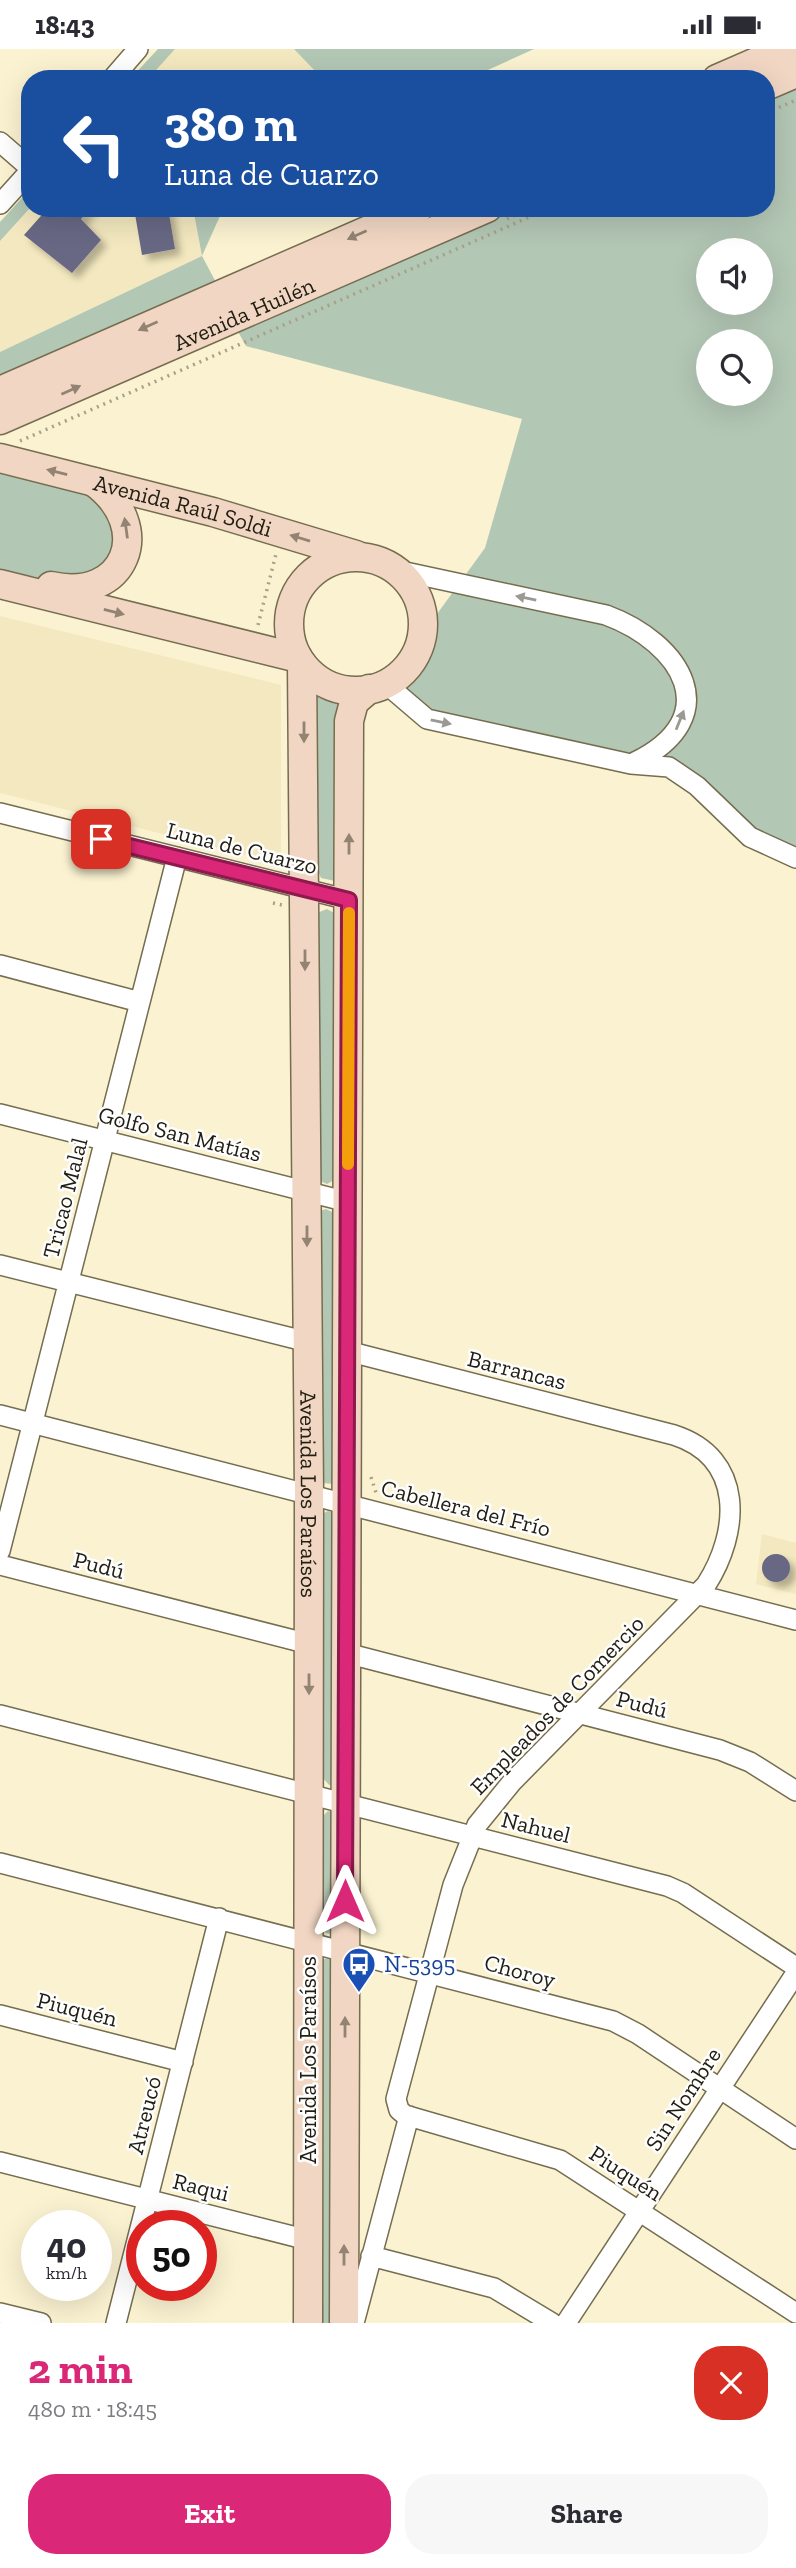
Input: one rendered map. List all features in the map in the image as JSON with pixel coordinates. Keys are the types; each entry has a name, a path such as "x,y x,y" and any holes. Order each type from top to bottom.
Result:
{"main road":[{"path":"738,70 786,49"},
{"path":"775,82 796,73"},
{"name":"Avenida Huilén","path":"6,433 402,217"},
{"name":"Avenida Huilén","path":"6,433 468,217"},
{"name":"Avenida Raúl Soldi","path":"6,433 93,481 213,512 366,558"},
{"path":"0,583 28,581 74,589 96,584 113,572 127,548 128,527 117,503 93,481"},
{"name":"Avenida Los Paraísos","path":"308,2323 309,1493 305,889 300,661 291,642 289,622 293,602 302,584 317,570 335,561 366,558 396,570 416,596 422,628 413,658 400,674 354,702 350,716 344,2323"},
{"path":"0,583 300,661 330,686 345,690 377,686"}],"street":[{"path":"120,70 138,49"},
{"path":"0,142 21,161"},
{"path":"0,204 21,180"},
{"path":"396,570 606,615 633,625 652,638 678,668 685,706 680,723 671,738 659,750 631,764"},
{"path":"377,686 427,719 631,764 669,767 697,786 750,837 796,858"},
{"name":"Luna de Cuarzo","path":"0,814 349,900"},
{"name":"Tricao Malal","path":"0,1551 177,857"},
{"path":"0,965 140,1002"},
{"name":"Golfo San Matías","path":"0,1114 348,1202"},
{"path":"0,1265 308,1342"},
{"name":"Barrancas","path":"347,1352 674,1435"},
{"name":"Cabellera del Frío","path":"0,1415 796,1620"},
{"name":"Empleados de Comercio","path":"409,2116 400,2110 396,2096 457,1873 471,1836 493,1803 699,1594 713,1574 728,1536 728,1493 719,1467 700,1447 674,1435"},
{"name":"Pudú","path":"0,1565 309,1644"},
{"name":"Pudú","path":"346,1653 741,1757 796,1791"},
{"name":"Nahuel","path":"0,1715 309,1792 675,1889 796,1967"},
{"name":"Choroy","path":"0,1863 613,2021 796,2139"},
{"name":"Atreucó","path":"116,2323 219,1918"},
{"name":"Sin Nombre","path":"566,2323 796,1973"},
{"name":"Piuquén","path":"0,2015 183,2062"},
{"path":"354,2323 409,2116"},
{"name":"Piuquén","path":"409,2116 561,2160 796,2313"},
{"name":"Raqui","path":"0,2162 308,2239"},
{"path":"371,2256 494,2288 552,2323"},
{"path":"0,2313 41,2323"}],"path":[{"path":"775,109 796,100"},
{"path":"6,433 528,217"},
{"path":"255,634 279,543"}],"shaded area":[{"path":"175,49 294,49 314,70 156,70"},
{"path":"22,217 195,217 202,256 0,352 0,241"},
{"path":"0,616 281,685 281,852 270,861 0,793"},
{"path":"762,1534 796,1543 796,1594 756,1584"}],"green space":[{"path":"158,49 175,49 156,70 138,70"},
{"path":"294,49 534,49 488,70 314,70"},
{"path":"796,82 796,858 772,849 683,775 427,719 386,684 485,548 522,419 246,346 236,328 488,217 775,217 775,91"},
{"path":"21,199 22,217 0,241 0,222"},
{"path":"195,217 220,217 202,256"},
{"path":"202,256 219,288 0,382 0,352"},
{"path":"0,469 109,499 117,561 59,583 32,576 0,575"},
{"path":"322,691 346,697 335,881 321,878 318,871 317,693"},
{"path":"327,909 336,914 336,1179 327,1184 320,1181 317,913"},
{"path":"326,1209 336,1214 334,1484 322,1483 320,1211"},
{"path":"328,1511 335,1513 333,1784 329,1785 323,1778 319,1524 322,1514"},
{"path":"328,1811 334,1813 332,1931 329,1934 321,1931 322,1817"},
{"path":"321,1960 331,1960 332,2323 319,2323"}],"building":[{"path":"40,217 83,217 81,219 101,240 72,273 24,235"},
{"path":"136,217 170,217 175,249 142,255"},
{"path":"776,1554 786,1558 790,1568 786,1578 776,1582 766,1578 762,1568 766,1558"}],"slow traffic":[{"path":"348,1164 349,913"}],"place":[{"name":"N-5395","path":"359,1994"}],"route":[{"path":"101,839 349,900 345,1901"}]}
